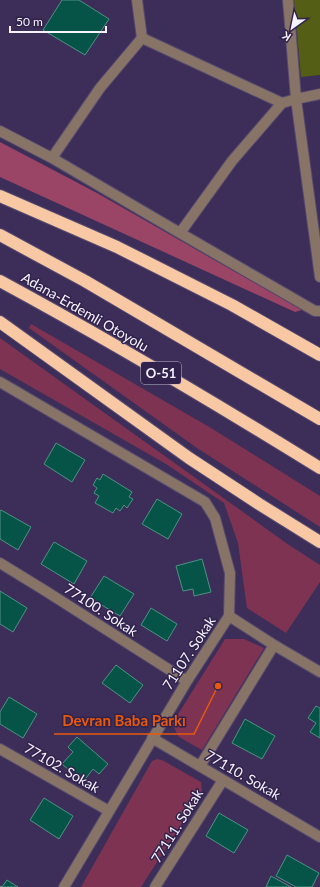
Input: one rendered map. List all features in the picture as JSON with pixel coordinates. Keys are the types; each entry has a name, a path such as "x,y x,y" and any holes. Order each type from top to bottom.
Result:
{"highway":[{"path":"0,196 117,247 232,305 320,355"},
{"name":"Adana-Erdemli Otoyolu","path":"0,235 85,281 320,419"},
{"name":"Adana-Erdemli Otoyolu","path":"0,281 73,321 320,468"},
{"path":"0,322 189,458 320,542"}],"street":[{"path":"52,158 100,88 142,38 137,0"},
{"path":"288,0 296,99 320,277"},
{"path":"142,38 282,103"},
{"path":"180,233 232,161 282,103 320,94"},
{"path":"0,131 52,158 315,312 320,311"},
{"name":"71107. Sokak","path":"0,382 205,502 216,518 230,573 229,616 152,738 64,887"},
{"name":"77100. Sokak","path":"0,563 187,681"},
{"path":"229,616 320,672"},
{"path":"200,766 274,645"},
{"name":"77110. Sokak","path":"152,738 320,837"},
{"name":"77102. Sokak","path":"0,748 109,811"},
{"name":"77111. Sokak","path":"155,887 223,780"}],"shaded area":[{"path":"294,0 320,0 320,75 301,77"},
{"path":"0,142 97,193 302,310 295,312 0,177"},
{"path":"31,324 211,428 320,496 320,527 197,448 29,328"},
{"path":"0,338 289,545 320,565 320,582 286,633 247,608 238,543 224,503 166,464 0,369"},
{"path":"225,639 244,639 264,648 202,750 179,737 172,724"},
{"path":"157,759 162,760 201,782 202,792 141,887 81,887 152,761"}],"building":[{"path":"62,0 79,0 109,19 85,55 43,30"},
{"path":"56,443 85,460 72,482 44,464"},
{"path":"103,474 132,492 129,497 133,499 127,508 124,505 120,511 116,508 113,513 95,503 99,496 94,493 97,488 93,485 97,478 100,480"},
{"path":"157,499 182,514 168,539 142,524"},
{"path":"1,510 31,527 18,550 0,539"},
{"path":"54,542 87,561 74,584 41,564"},
{"path":"202,559 211,592 194,596 193,589 183,591 176,566"},
{"path":"104,576 134,594 120,616 90,598"},
{"path":"0,591 27,608 13,632 0,624"},
{"path":"151,608 177,624 167,641 141,625"},
{"path":"116,665 143,685 130,703 102,683"},
{"path":"9,697 37,714 23,738 0,724 0,712"},
{"path":"316,706 320,708 320,738 310,732 316,723 308,718"},
{"path":"245,719 275,736 262,759 232,743"},
{"path":"77,737 108,764 99,774 93,769 83,782 62,764 73,752 68,747"},
{"path":"44,798 73,816 59,839 30,820"},
{"path":"219,813 248,830 234,853 206,836"},
{"path":"287,855 319,873 312,887 296,887 276,876"},
{"path":"271,876 291,887 266,887"},
{"path":"7,880 18,887 2,887"}],"place":[{"name":"Devran Baba Parkı","path":"218,686"}]}
